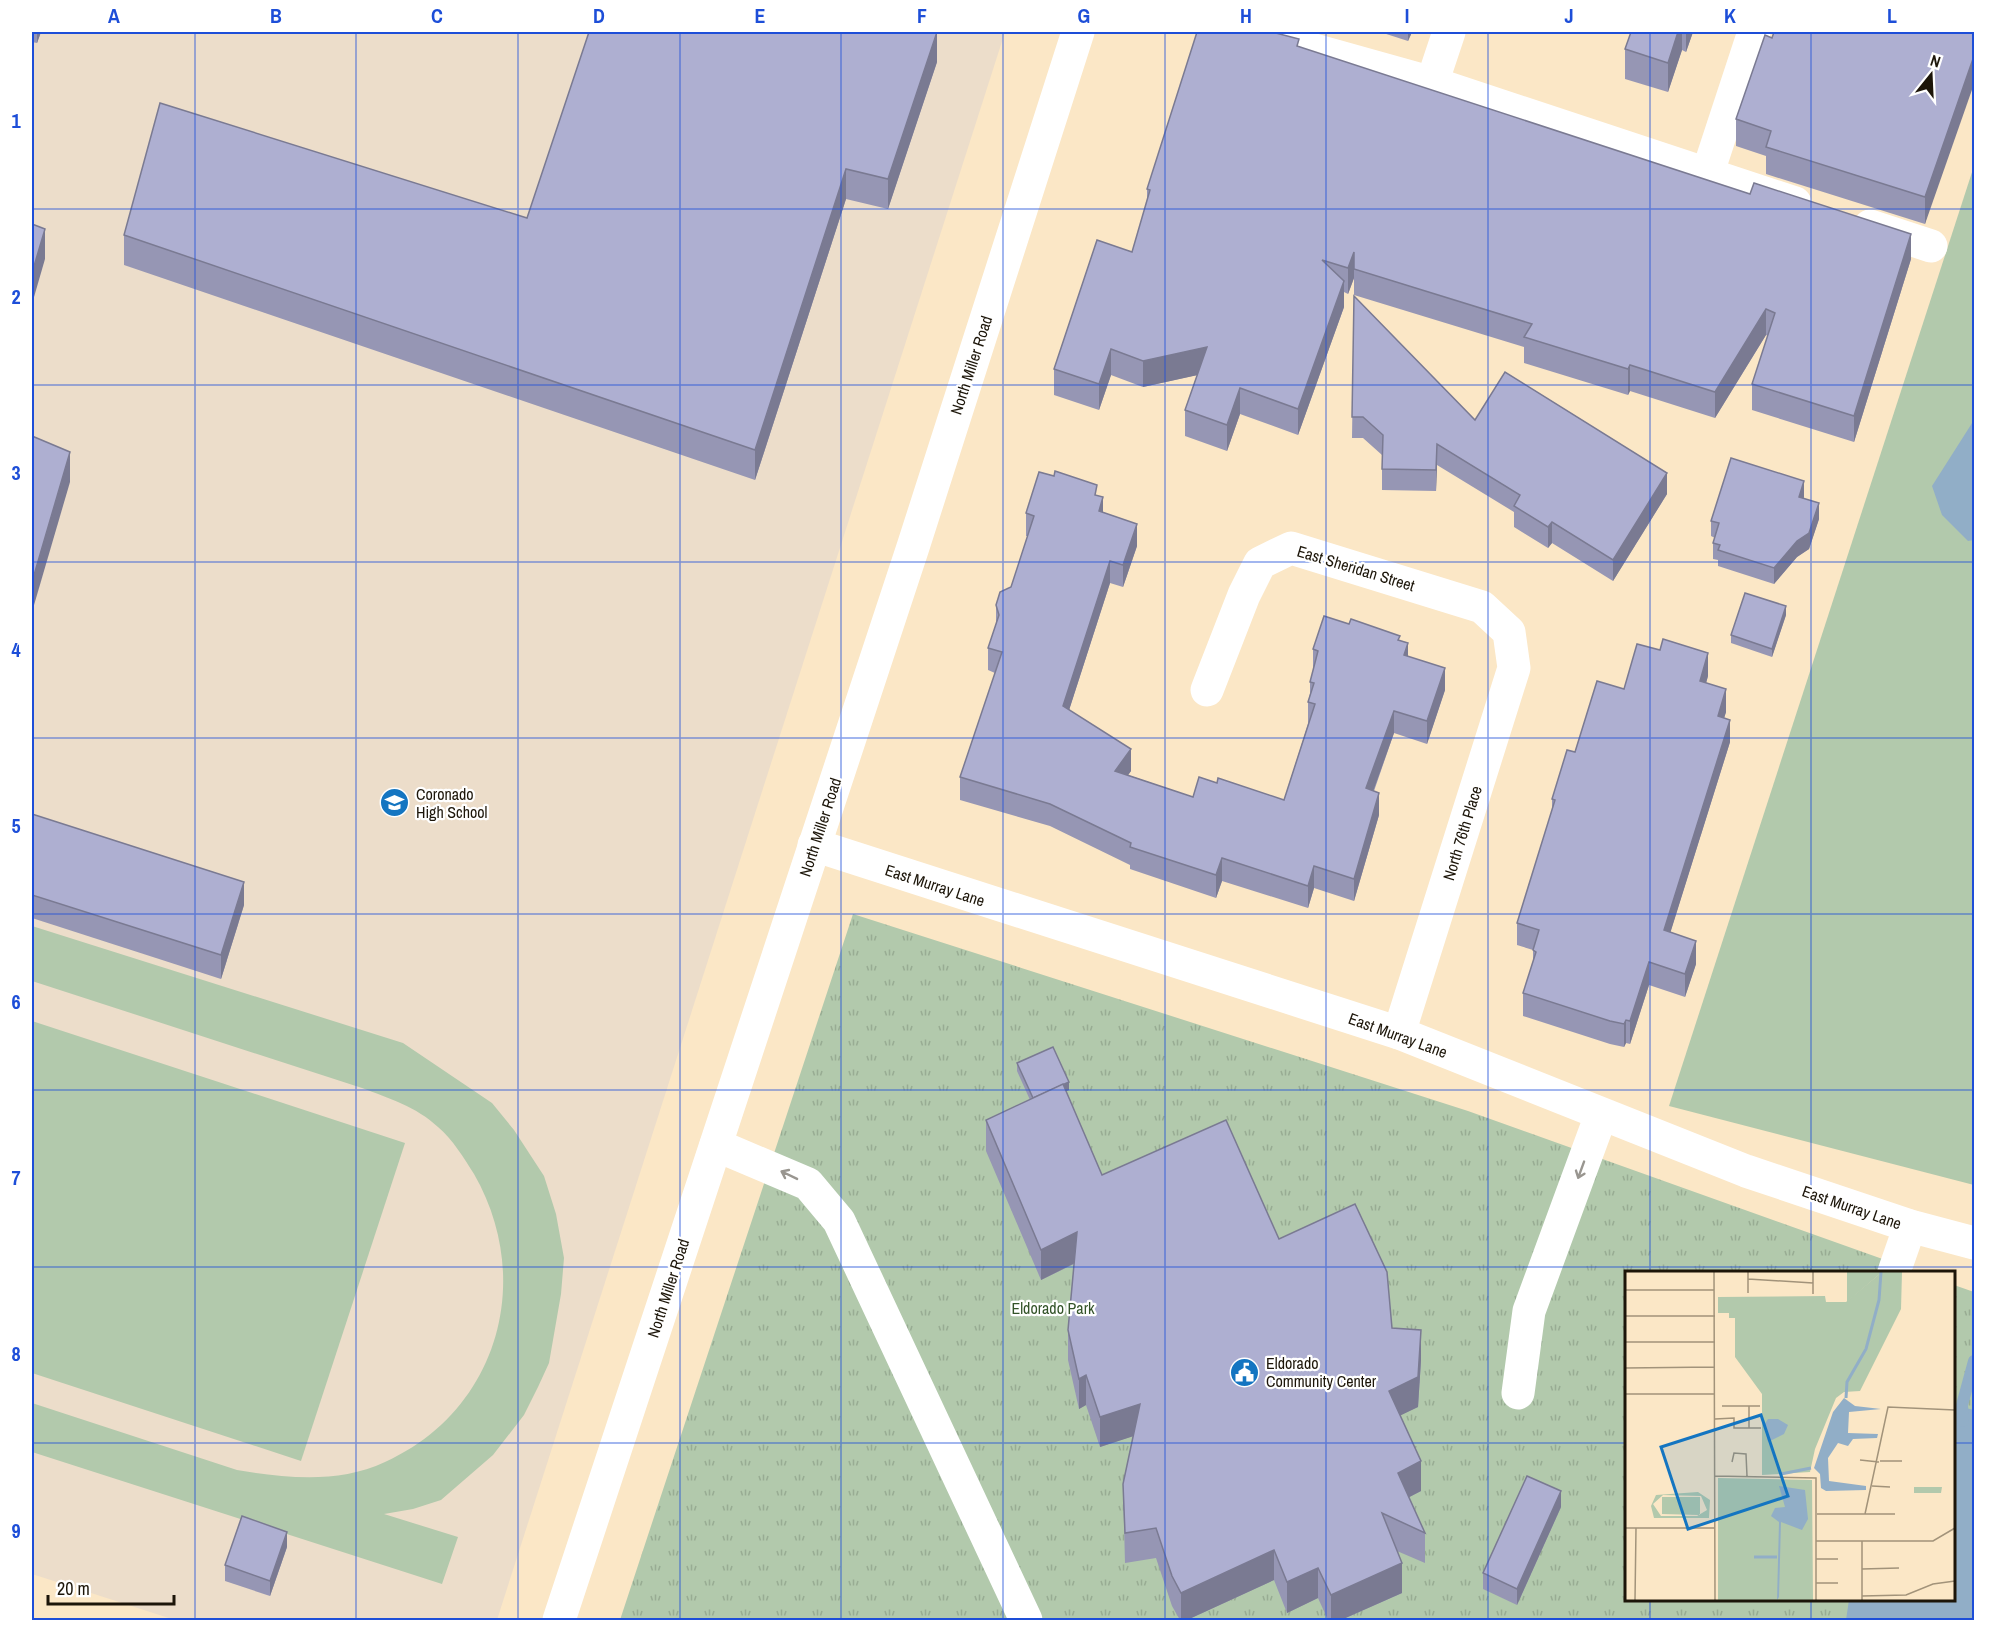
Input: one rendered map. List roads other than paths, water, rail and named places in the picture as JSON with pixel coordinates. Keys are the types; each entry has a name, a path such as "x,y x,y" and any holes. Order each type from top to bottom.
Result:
{"street":[{"name":"North Miller Road","path":"559,1620 917,535 1078,32"},
{"path":"1250,32 1432,83 1707,175 1931,246"},
{"path":"1432,83 1449,32"},
{"path":"1707,175 1754,32"},
{"name":"East Sheridan Street","path":"1207,690 1244,595 1260,563 1291,548 1482,606 1509,632"},
{"name":"North 76th Place","path":"1399,1033 1514,668 1509,632"},
{"name":"East Murray Lane","path":"814,845 1399,1033 1746,1171 1910,1226 1974,1243"},
{"path":"1518,1393 1529,1311 1601,1115"},
{"path":"716,1145 808,1184 832,1213 844,1232 1026,1620"},
{"path":"1894,1271 1910,1226"}],"water":[{"path":"1974,420 1974,540 1968,541 1942,515 1932,486"},
{"path":"1955,1405 1974,1410 1974,1620 1846,1620 1849,1601 1955,1601"}],"waterway":[{"path":"1963,1421 1962,1405 1974,1361"}],"place":[{"name":"Coronado High School","path":"395,803"},
{"name":"Eldorado Community Center","path":"1245,1372"}],"park label":[{"name":"Eldorado Park","path":"1053,1308"}]}
